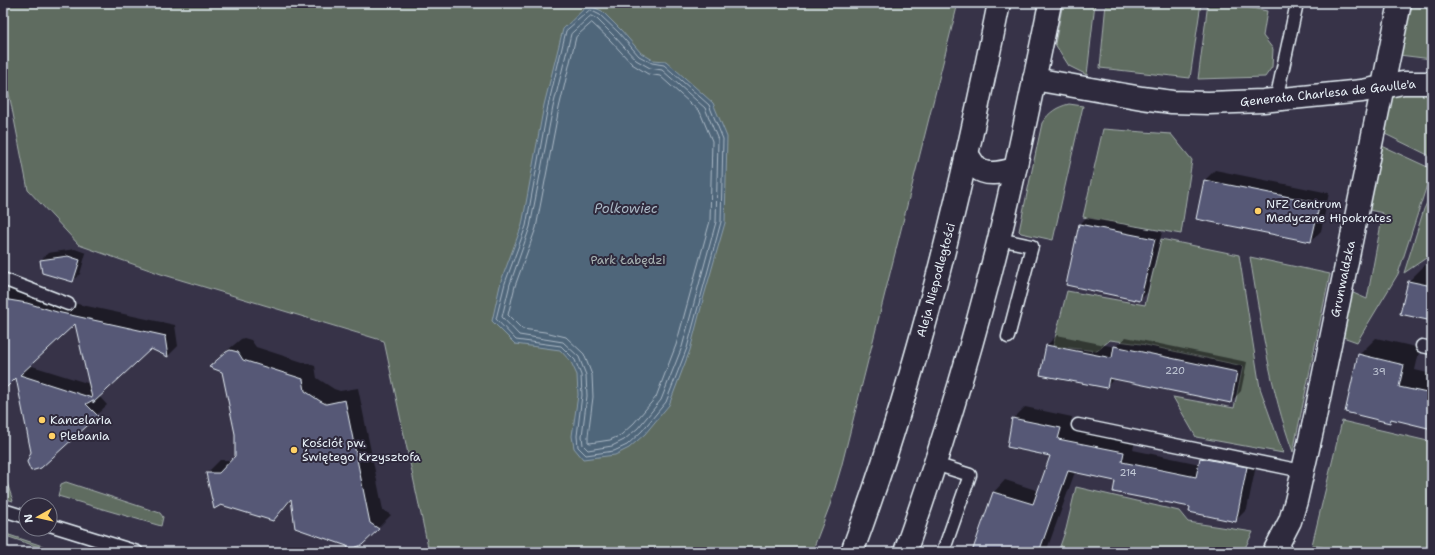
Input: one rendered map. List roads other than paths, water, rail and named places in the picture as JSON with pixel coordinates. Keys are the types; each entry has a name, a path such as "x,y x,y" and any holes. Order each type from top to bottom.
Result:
{"street":[{"name":"Aleja Niepodległości","path":"852,552 892,436 917,353 948,238 968,154 999,3"},
{"path":"905,552 935,464 980,313 1015,169 1050,3"},
{"name":"Grunwaldzka","path":"1274,552 1292,516 1400,3"},
{"name":"Generała Charlesa de Gaulle'a","path":"1034,79 1107,93 1162,101 1222,103 1276,100 1362,91 1383,86 1413,82 1432,83"},
{"path":"968,154 976,167 990,174 1015,169"}],"lane":[{"path":"1276,100 1296,3"},
{"path":"999,239 1032,246 1008,337"},
{"path":"3,279 68,304"},
{"path":"1078,425 1302,471"},
{"path":"935,464 970,475 943,552"},
{"path":"3,510 18,515"},
{"path":"58,527 137,552"}],"water":[{"name":"Polkowiec","path":"588,5 602,11 641,53 653,60 666,61 713,103 727,137 725,223 690,350 669,405 645,434 629,448 615,455 583,459 574,448 572,436 578,395 577,375 571,362 560,350 515,344 492,321 501,281 522,225 544,105 563,29"}],"place":[{"name":"NFZ Centrum Medyczne Hipokrates","path":"1258,211"},
{"name":"Kancelaria","path":"42,420"},
{"name":"Plebania","path":"52,436"},
{"name":"Kościół pw. Świętego Krzysztofa","path":"294,450"}],"park label":[{"name":"Park Łabędzi","path":"628,260"}]}
